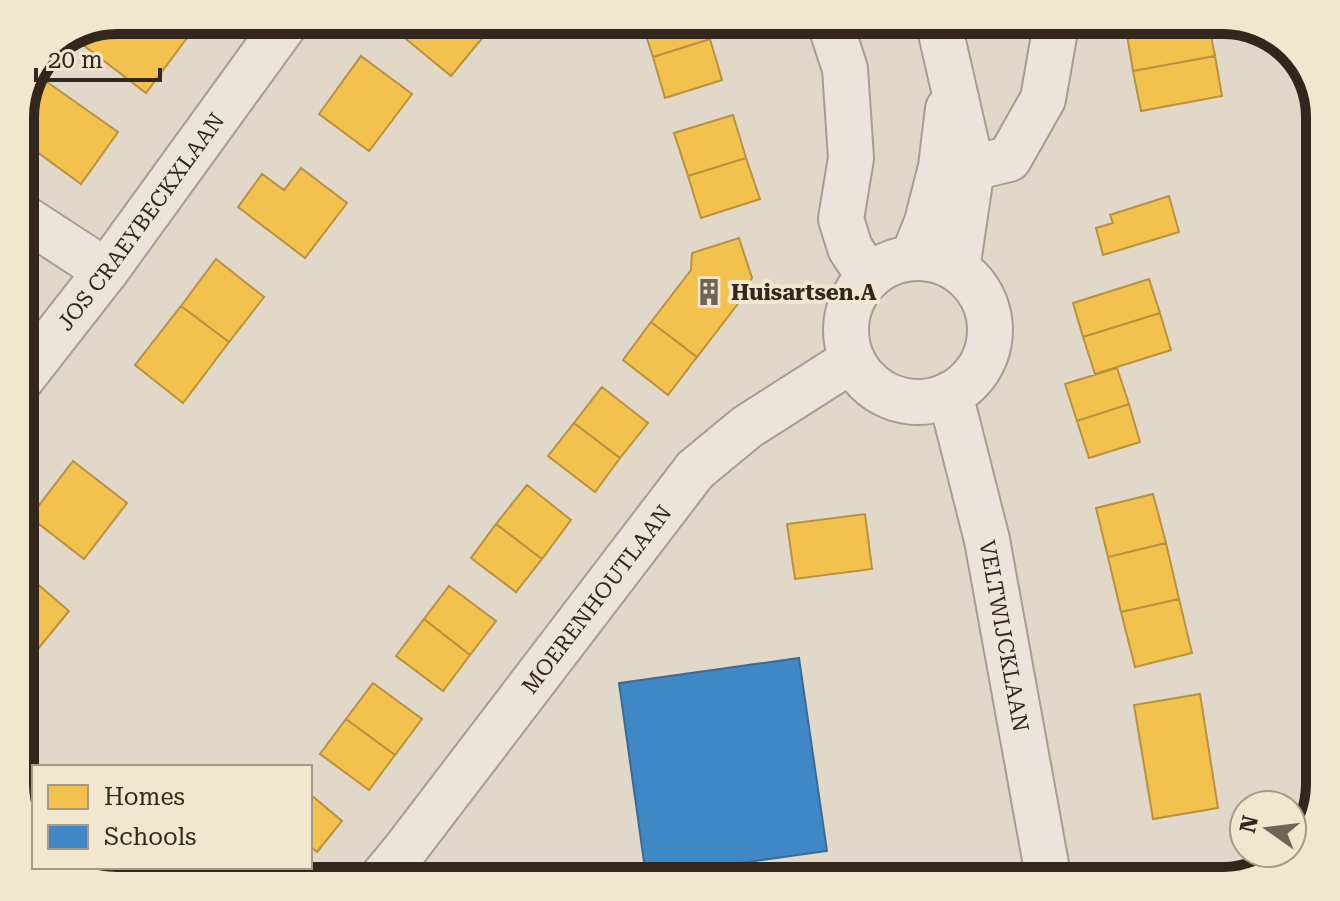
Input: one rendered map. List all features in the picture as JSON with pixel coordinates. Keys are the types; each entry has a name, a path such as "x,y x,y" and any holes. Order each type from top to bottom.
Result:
{"street":[{"name":"JOS CRAEYBECKXLAAN","path":"34,363 106,271 278,34"},
{"path":"834,34 845,69 851,158 841,219 850,248 869,277"},
{"path":"941,34 972,168 957,269"},
{"path":"972,168 1009,159 1043,99 1054,34"},
{"path":"913,257 927,222 941,167 952,81"},
{"path":"34,224 106,271"},
{"path":"913,257 936,260 957,269 974,284 986,308 990,328 985,354 971,378 950,394 920,402 887,395 872,386 852,360 846,325 853,299 869,277 889,263 913,257"},
{"name":"MOERENHOUTLAAN","path":"391,867 695,470 747,427 852,360"},
{"name":"VELTWIJCKLAAN","path":"950,394 987,540 1046,867"}],"building: Homes":[{"path":"117,34 181,34 187,38 146,93 80,43"},
{"path":"400,34 486,34 451,76"},
{"path":"646,34 708,34 710,39 653,57"},
{"path":"1211,34 1215,56 1133,71 1127,35"},
{"path":"710,39 722,80 665,98 653,57"},
{"path":"361,56 412,94 369,151 319,114"},
{"path":"1215,56 1222,96 1141,111 1133,71"},
{"path":"43,79 118,132 81,184 37,152 34,157 34,112"},
{"path":"733,115 746,158 688,176 674,133"},
{"path":"746,158 760,199 701,218 688,176"},
{"path":"301,168 347,203 305,258 238,207 262,174 284,190"},
{"path":"1169,196 1179,232 1103,255 1096,228 1113,223 1110,215"},
{"name":"Huisartsen.A","path":"739,238 752,278 737,305 697,357 651,322 691,270 692,253"},
{"path":"216,259 264,297 229,342 181,306"},
{"path":"1149,279 1160,313 1083,337 1073,303"},
{"path":"181,306 229,342 183,403 135,365"},
{"path":"1160,313 1171,350 1095,374 1083,337"},
{"path":"651,322 697,357 668,395 623,360"},
{"path":"1117,368 1129,404 1077,421 1065,384"},
{"path":"602,387 648,423 620,458 574,423"},
{"path":"1129,404 1140,442 1089,458 1077,421"},
{"path":"574,423 620,458 595,492 548,456"},
{"path":"73,461 127,503 84,559 34,520 34,512"},
{"path":"527,485 571,520 542,559 496,524"},
{"path":"1153,494 1166,543 1108,557 1096,508"},
{"path":"865,514 872,569 795,579 787,524"},
{"path":"496,524 542,559 516,592 471,558"},
{"path":"1166,543 1179,599 1121,612 1108,557"},
{"path":"34,581 69,611 34,654"},
{"path":"449,586 496,621 470,655 424,619"},
{"path":"1179,599 1192,653 1135,667 1121,612"},
{"path":"424,619 470,655 443,691 396,656"},
{"path":"373,683 422,719 395,755 346,719"},
{"path":"1200,694 1218,808 1153,819 1134,705"},
{"path":"346,719 395,755 369,790 320,754"},
{"path":"312,796 342,821 317,852 312,848"}],"building: Schools":[{"path":"799,658 827,851 711,867 645,867 619,683"}],"place":[{"name":"Huisartsen.A","path":"709,292"}]}
